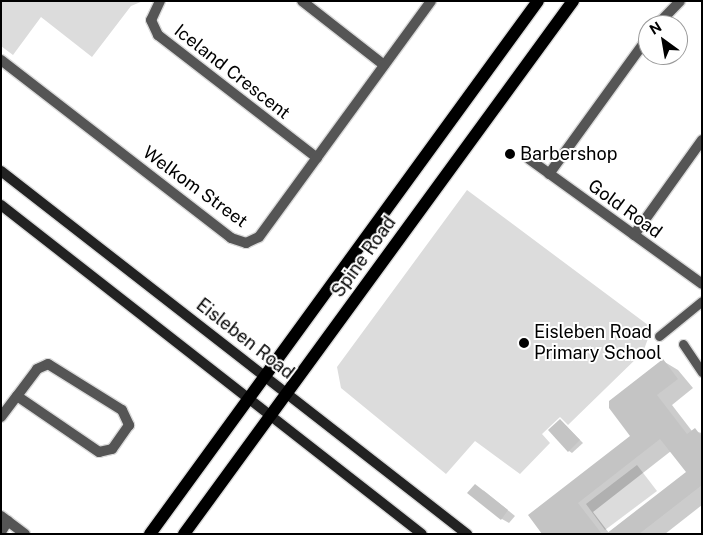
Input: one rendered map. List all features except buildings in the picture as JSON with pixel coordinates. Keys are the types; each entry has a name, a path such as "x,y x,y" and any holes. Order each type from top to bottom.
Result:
{"main road":[{"name":"Spine Road","path":"150,534 538,1"},
{"name":"Spine Road","path":"184,534 573,1"},
{"name":"Eisleben Road","path":"1,171 467,534"},
{"path":"1,205 271,414 422,534"}],"street":[{"name":"Iceland Crescent","path":"160,1 151,20 158,35 316,158"},
{"path":"302,1 384,65"},
{"name":"Welkom Street","path":"1,60 241,242 259,237 431,1"},
{"path":"667,15 680,1"},
{"path":"549,174 638,51"},
{"path":"634,236 702,140"},
{"name":"Gold Road","path":"529,159 702,284"},
{"path":"1,417 37,369 55,365 122,410 129,425 112,449 99,452 17,396"},
{"path":"1,532 5,519 25,534"}],"lane":[{"path":"659,336 702,301"},
{"path":"683,344 702,372"}],"shaded area":[{"path":"1,1 143,1 131,6 92,57 41,17 13,55 1,46"},
{"path":"467,190 652,328 643,352 568,425 560,417 542,434 550,443 520,474 475,441 446,474 341,388 337,367"},
{"path":"637,465 657,491 605,530 586,504"}],"place":[{"name":"Barbershop","path":"510,154"},
{"name":"Eisleben Road Primary School","path":"524,343"}]}
